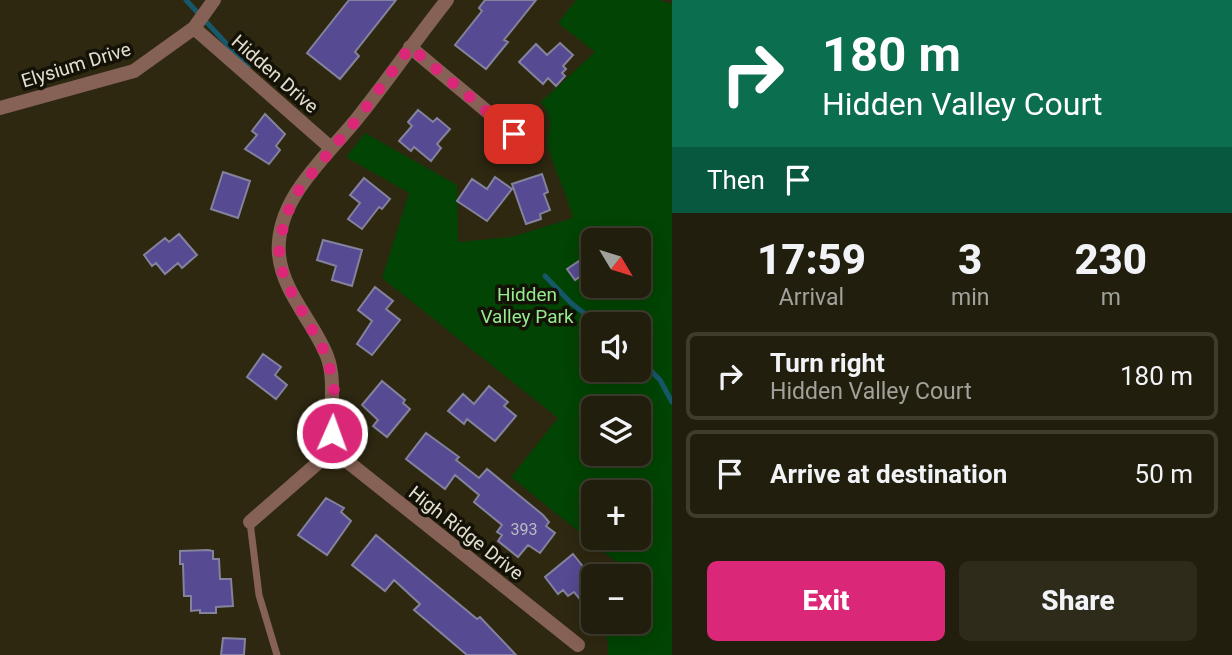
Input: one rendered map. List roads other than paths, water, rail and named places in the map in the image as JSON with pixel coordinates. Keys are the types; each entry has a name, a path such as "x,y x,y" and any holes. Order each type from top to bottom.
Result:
{"street":[{"name":"Elysium Drive","path":"0,108 134,71 194,28 214,0"},
{"path":"250,522 335,447 331,428 334,386 327,356 284,279 279,253 284,219 301,186 359,117 447,0"},
{"name":"Hidden Drive","path":"194,28 331,148"},
{"path":"410,47 514,134"},
{"name":"High Ridge Drive","path":"335,447 353,468 578,645"}],"lane":[{"path":"250,522 259,595 277,655"}],"waterway":[{"path":"186,0 248,67"},
{"path":"545,276 583,312"},
{"path":"651,371 660,380 672,402"}],"park label":[{"name":"Hidden Valley Park","path":"527,305"}]}
